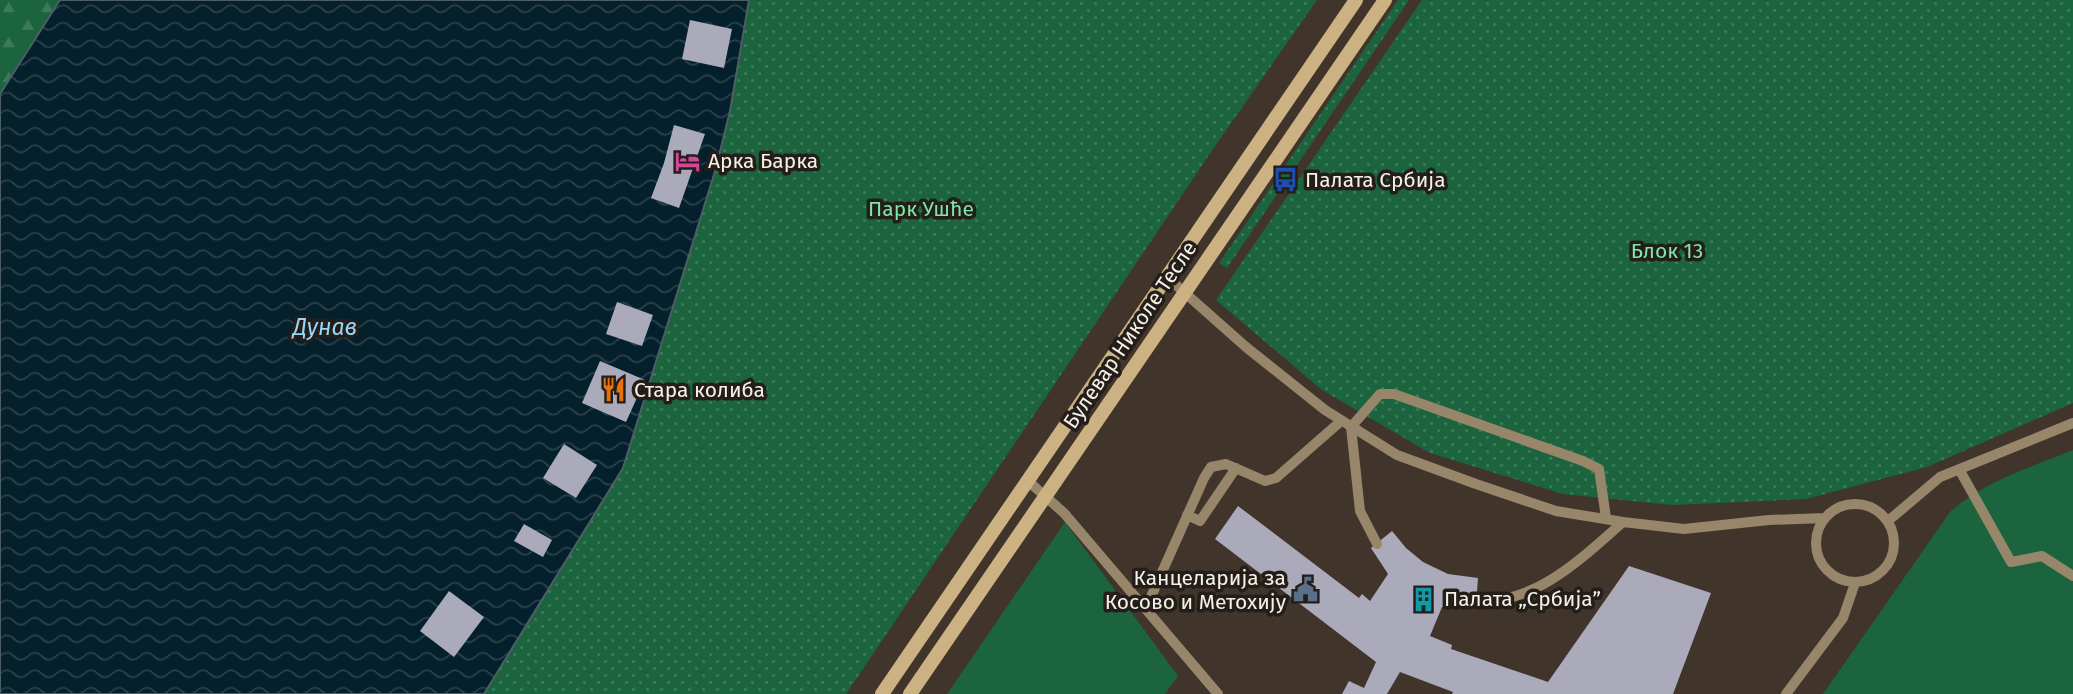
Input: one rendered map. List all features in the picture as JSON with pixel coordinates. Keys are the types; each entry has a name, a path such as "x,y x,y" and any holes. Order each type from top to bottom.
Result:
{"main road":[{"name":"Булевар Николе Тесле","path":"882,694 1356,0"},
{"name":"Булевар Николе Тесле","path":"910,694 1385,0"}],"lane":[{"path":"1167,276 1246,347 1325,410 1397,455 1556,510 1623,522 1684,529 1769,520 1825,518"},
{"path":"1146,608 1211,467 1226,464 1265,481 1276,478 1380,394 1394,394 1599,469 1606,518"},
{"path":"1888,521 1940,477 2073,423"},
{"path":"1346,424 1360,511 1377,544"},
{"path":"1187,515 1200,521 1236,468"},
{"path":"1959,469 2011,562 2042,556 2073,576"},
{"path":"1028,481 1064,513 1214,692"},
{"path":"1857,504 1877,511 1888,521 1894,548 1890,562 1881,573 1869,581 1840,581 1828,572 1819,560 1815,546 1817,531 1825,518 1836,509 1857,504"},
{"path":"1476,600 1520,595 1565,572 1623,522"},
{"path":"1786,694 1843,618 1855,583"}],"green space":[{"path":"0,0 60,0 0,94"},
{"name":"Парк Ушће","path":"749,0 1317,0 1213,149 846,694 484,694 623,468 716,168 730,111"},
{"path":"1398,0 1409,0 1227,268 1219,263"},
{"name":"Блок 13","path":"1422,0 2073,0 2073,403 1927,467 1806,499 1672,505 1563,494 1430,453 1322,390 1216,300"},
{"path":"2073,450 2073,694 1823,694 1950,512 1993,483"},
{"path":"1065,522 1178,676 1165,694 947,694"}],"water":[{"name":"Дунав","path":"60,0 749,0 730,111 716,168 623,468 484,694 0,694 0,94"}],"building":[{"path":"690,20 732,29 724,68 682,59"},
{"path":"674,125 705,134 679,208 651,198"},
{"path":"617,302 653,315 642,346 606,334"},
{"name":"Стара колиба","path":"600,361 645,380 626,422 582,403"},
{"path":"564,444 597,465 576,498 543,478"},
{"name":"Палата „Србија”","path":"1238,506 1359,598 1362,594 1370,601 1388,574 1371,548 1392,531 1406,548 1423,562 1448,574 1478,578 1476,606 1442,607 1430,636 1452,645 1451,649 1548,682 1629,566 1711,593 1673,694 1452,694 1453,692 1400,672 1387,694 1342,694 1349,681 1364,688 1376,662 1215,539"},
{"path":"524,524 552,540 543,557 514,541"},
{"path":"449,591 484,617 454,657 420,631"}],"place":[{"name":"Арка Барка","path":"688,161"},
{"name":"Палата Србија","path":"1285,180"},
{"name":"Стара колиба","path":"614,390"},
{"name":"Канцеларија за Косово и Метохију","path":"1306,590"},
{"name":"Палата „Србија”","path":"1424,599"}]}
